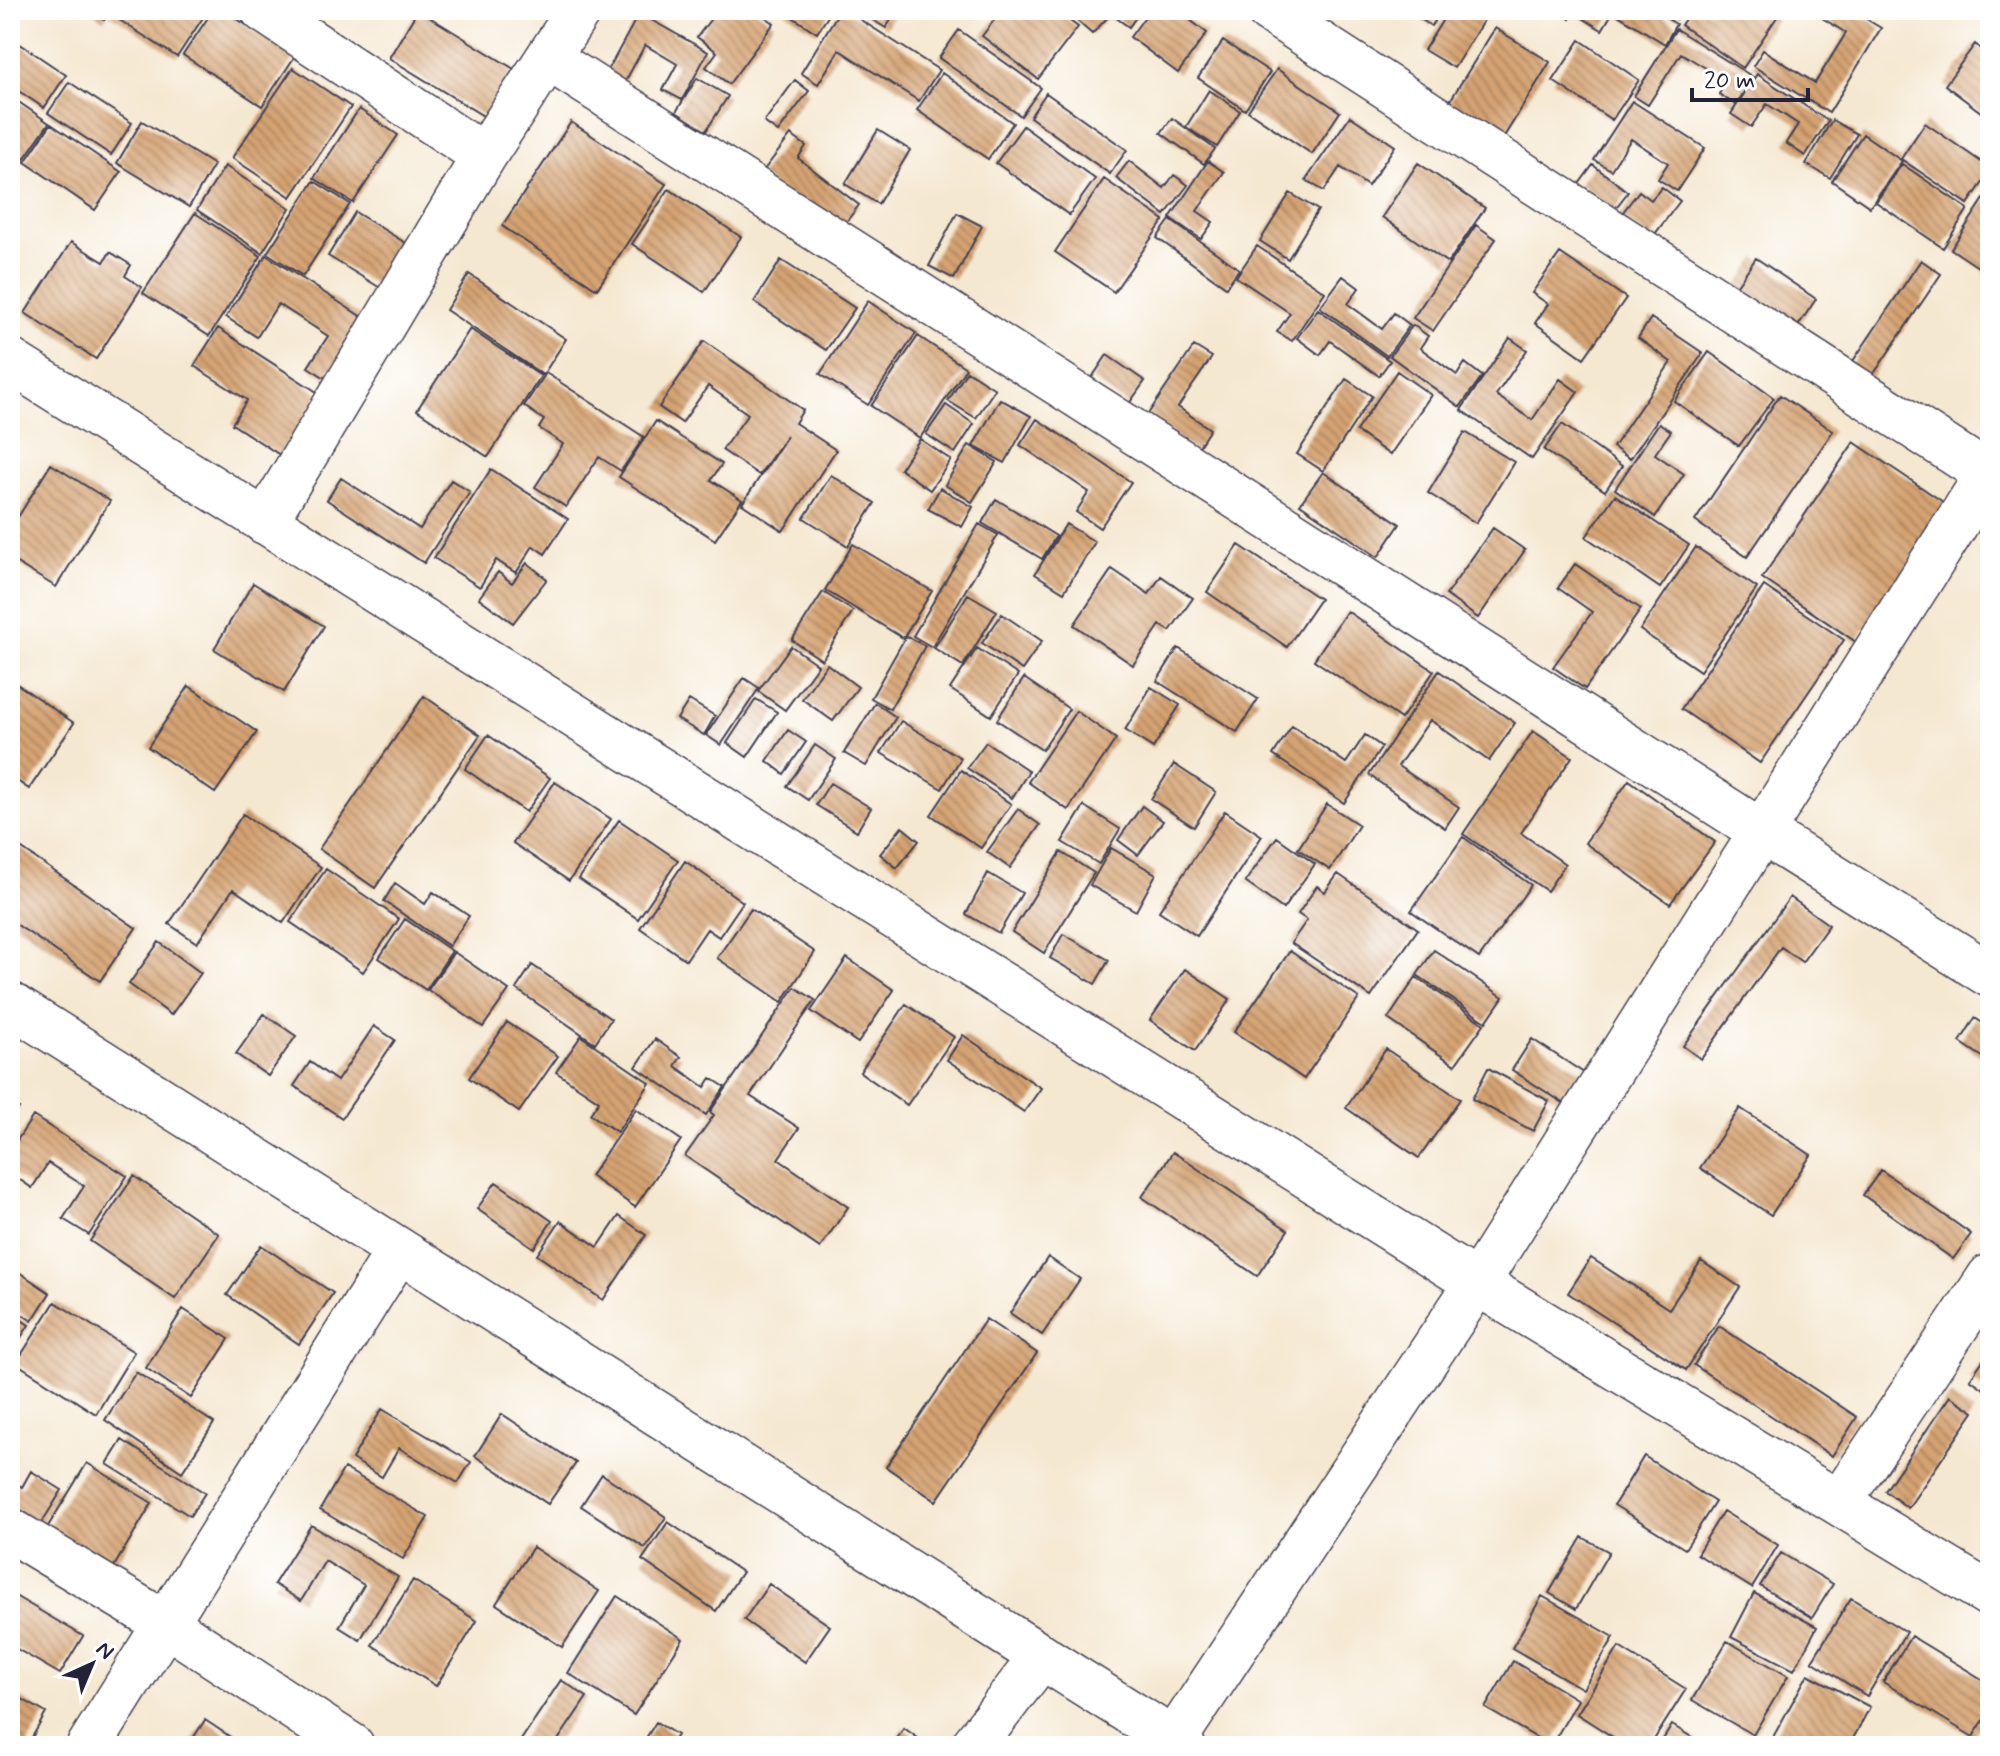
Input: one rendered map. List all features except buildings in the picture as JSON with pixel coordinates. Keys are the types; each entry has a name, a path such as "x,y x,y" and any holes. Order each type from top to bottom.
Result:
{"street":[{"path":"263,10 484,156"},
{"path":"265,522 484,156 579,10"},
{"path":"10,1004 1178,1743 1477,1283 1989,472 1268,10"},
{"path":"548,58 1990,975"},
{"path":"10,361 1477,1283 1990,1595"},
{"path":"89,1746 399,1250"},
{"path":"1839,1503 1990,1276"},
{"path":"10,1530 166,1624 352,1746"},
{"path":"973,1746 1042,1656"}]}
